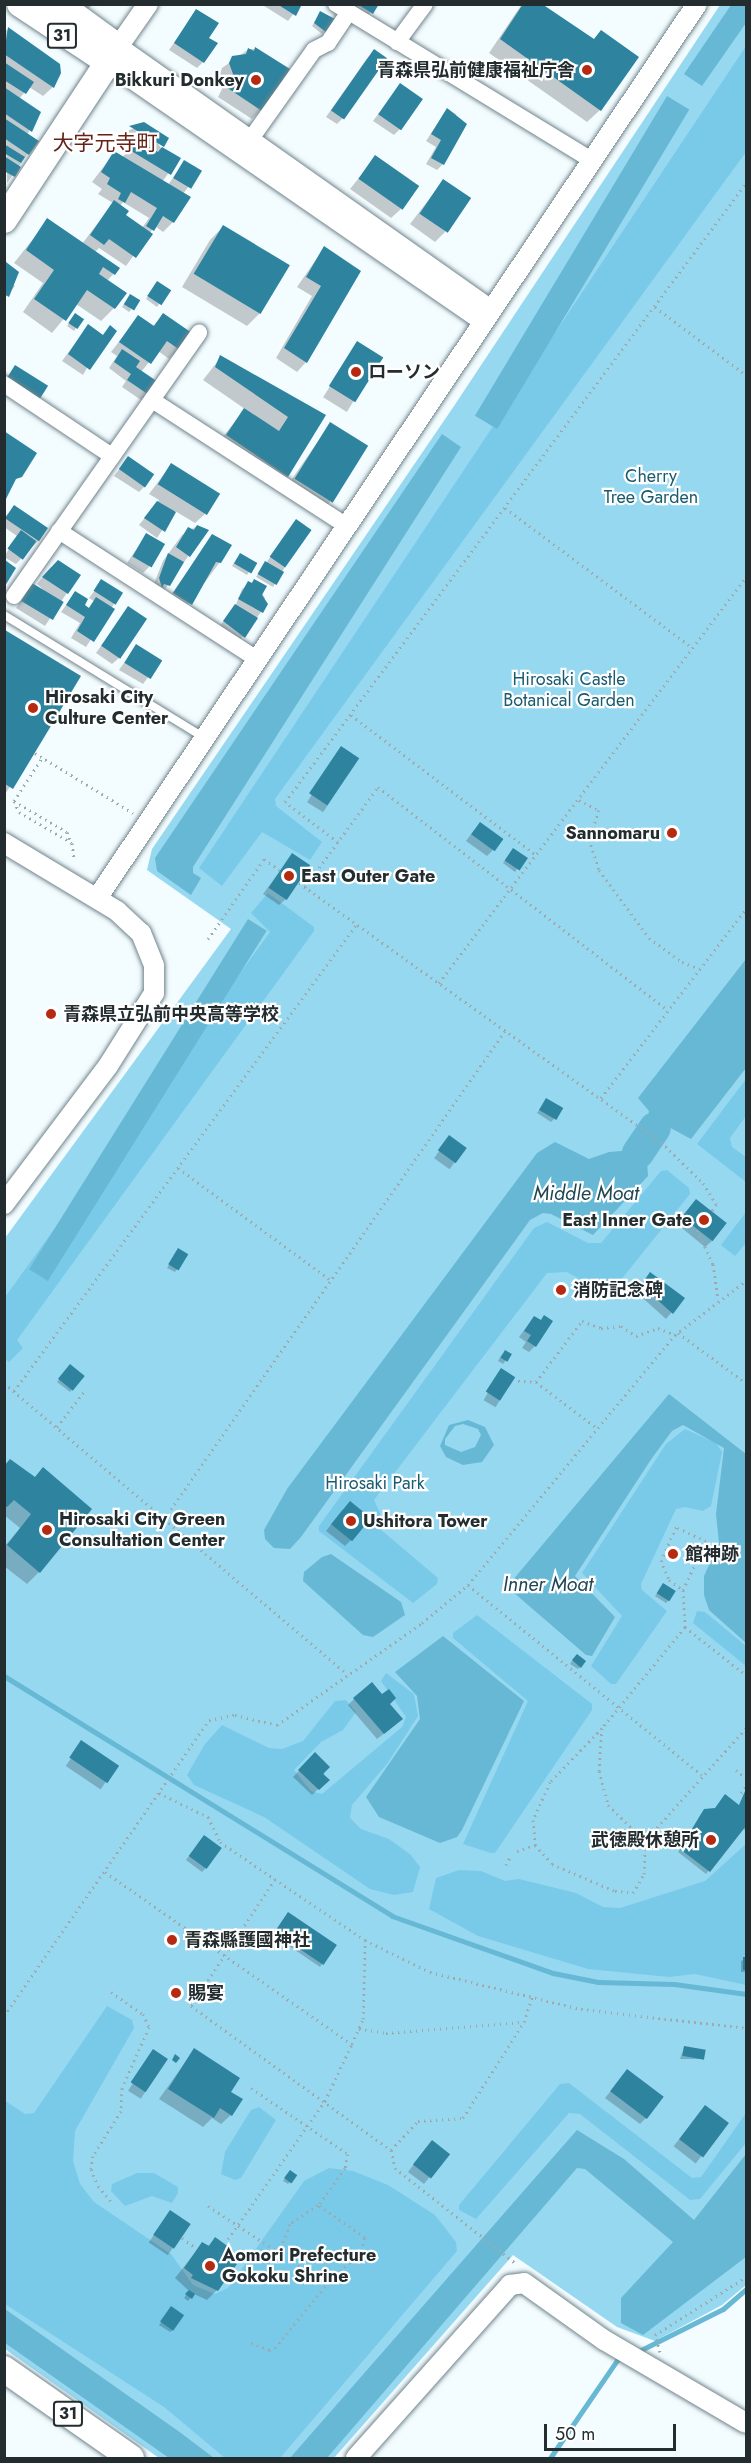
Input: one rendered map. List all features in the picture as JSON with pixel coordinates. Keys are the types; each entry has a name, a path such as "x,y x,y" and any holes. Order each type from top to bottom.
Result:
{"main road":[{"name":"31","path":"20,4 113,55"},
{"name":"31","path":"59,4 113,55"},
{"path":"4,220 113,55"},
{"name":"31","path":"4,2369 131,2458"}],"street":[{"path":"113,55 148,4"},
{"path":"397,42 425,4"},
{"path":"98,897 345,525 697,4"},
{"path":"250,140 314,50 328,43 342,8 592,160"},
{"path":"113,55 250,140 487,315"},
{"path":"113,55 487,315"},
{"path":"14,596 199,333"},
{"path":"4,384 112,456"},
{"path":"152,400 345,525"},
{"path":"59,531 257,659"},
{"path":"4,843 98,897 141,933 154,966 154,993 108,1066 4,1204"},
{"path":"356,2458 510,2285 524,2283 540,2291 604,2340 655,2362 747,2423"}],"lane":[{"path":"4,615 205,738"}],"path":[{"path":"338,842 285,802 747,183"},
{"path":"655,307 747,375"},
{"path":"505,508 693,648"},
{"path":"439,983 747,577"},
{"path":"351,714 536,855"},
{"path":"35,753 137,815"},
{"path":"14,801 42,758"},
{"path":"305,888 378,787 668,1010"},
{"path":"579,800 599,810 589,839 599,870 650,938 682,962 700,969"},
{"path":"14,801 67,832 72,843 74,860"},
{"path":"14,801 19,812 72,843"},
{"path":"42,825 45,819"},
{"path":"208,939 264,859 280,870"},
{"path":"298,883 661,1142 703,1183 716,1203 712,1211"},
{"path":"600,1098 747,909"},
{"path":"14,1391 356,925"},
{"path":"164,1519 505,1031"},
{"path":"178,1168 332,1281"},
{"path":"697,1230 702,1246 713,1264 718,1300"},
{"path":"4,2016 209,1720 236,1715 277,1725 422,1623 468,1585 677,1334 718,1300 747,1281"},
{"path":"536,1382 582,1321 601,1328 621,1326 636,1336 643,1336 658,1328 677,1334 747,1383"},
{"path":"518,1382 536,1382 597,1428"},
{"path":"4,1383 347,1674"},
{"path":"57,1427 86,1389"},
{"path":"683,1590 669,1580 661,1560 676,1527 706,1541 683,1590 685,1627 602,1728 569,1760 540,1800 533,1820 535,1845 552,1864 623,1894 633,1893 644,1874 645,1841 702,1775 713,1768 747,1728"},
{"path":"468,1585 702,1775"},
{"path":"685,1627 747,1675"},
{"path":"602,1728 599,1771 608,1805 645,1841"},
{"path":"736,1770 747,1778"},
{"path":"741,1793 747,1786"},
{"path":"159,1793 208,1817 220,1842 366,1940 430,1972 581,2009 747,2028"},
{"path":"517,1851 535,1845"},
{"path":"506,1865 510,1857"},
{"path":"105,1871 352,2044"},
{"path":"275,1879 190,2006 391,2150 395,2168 472,2232 514,2262"},
{"path":"228,2238 324,2101 359,2029 365,2003 366,1940"},
{"path":"111,1992 142,2014 149,2027 122,2088 121,2111 93,2156 91,2169 98,2186 113,2204"},
{"path":"391,2150 418,2121 463,2118 524,2022 532,1997"},
{"path":"359,2029 386,2033 524,2022"},
{"path":"251,2088 343,2149 349,2159 318,2205 290,2224 279,2252"},
{"path":"251,2343 269,2350 275,2348 327,2284 362,2251 365,2236 318,2205"},
{"path":"207,2206 327,2284"},
{"path":"182,2238 196,2248"},
{"path":"655,2362 655,2335 747,2277"}],"green space":[{"name":"Hirosaki Park","path":"720,5 746,5 746,2285 722,2305 655,2341 617,2327 513,2255 334,2458 159,2458 5,2349 5,1238 231,929 147,870 152,849 454,406"},
{"path":"746,46 746,152 275,799 276,806 322,842 310,860 262,832 222,886 199,868"},
{"path":"268,893 314,927 314,931 17,1340 23,1348 9,1362 5,1359 5,1297 270,932 251,913"},
{"path":"746,1079 746,1116 730,1138 732,1147 746,1157 746,1182 697,1144"},
{"path":"667,1170 689,1188 690,1194 612,1291 605,1293 567,1272 547,1273 374,1500 380,1513 380,1529 438,1578 437,1584 413,1603 319,1531 319,1526 534,1228 547,1222 588,1243 601,1243 661,1171"},
{"path":"746,1212 746,1243 735,1256 721,1245"},
{"path":"685,1429 716,1443 722,1452 711,1506 703,1511 685,1507 676,1509 641,1584 642,1590 667,1611 616,1684 611,1684 591,1666 622,1616 582,1573 666,1444"},
{"path":"697,1611 705,1612 746,1646 746,1666 693,1623"},
{"path":"477,1615 592,1704 592,1710 495,1853 463,1844 528,1701 453,1638 453,1633"},
{"path":"386,1673 414,1694 418,1716 387,1764 352,1805 350,1818 361,1829 389,1839 411,1855 420,1867 413,1892 394,1895 370,1889 264,1817 194,1785 187,1775 205,1744 222,1725 269,1748 282,1749 303,1741 335,1701 346,1700 356,1712 343,1730 321,1742 294,1770 311,1791 322,1794 402,1727 406,1717 381,1681"},
{"path":"746,1844 746,1985 695,1974 669,1977 588,1969 478,1936 429,1909 436,1878 459,1870 481,1871 505,1881 519,1879 576,1893 603,1907 620,1908 705,1881"},
{"path":"107,2006 132,2020 134,2028 75,2131 73,2161 80,2184 94,2202 171,2254 193,2285 215,2294 228,2288 304,2181 329,2168 353,2171 388,2185 435,2215 456,2242 457,2251 280,2458 225,2458 164,2407 5,2304 4,2100 25,2114 34,2113"},
{"path":"569,2083 692,2178 701,2177 746,2113 746,2143 700,2199 690,2200 580,2114 569,2113 476,2219 459,2210 459,2205 560,2084"},
{"path":"259,2107 276,2120 241,2178 235,2180 221,2174 225,2152 251,2110"},
{"path":"137,2173 154,2173 178,2187 178,2193 172,2203 152,2196 125,2206 111,2191 112,2184"}],"water":[{"path":"731,5 746,5 746,23 702,86 684,74"},
{"path":"667,96 689,109 497,429 475,416"},
{"path":"442,434 461,447 193,867 193,873 201,878 191,895 157,871 155,858"},
{"path":"248,919 267,931 48,1281 29,1269"},
{"path":"746,959 746,1068 691,1139 665,1125 659,1131 647,1122 649,1111 638,1098"},
{"name":"Middle Moat","path":"555,1142 589,1159 609,1152 634,1150 647,1161 648,1176 593,1235 551,1214 543,1213 530,1220 301,1537 290,1549 274,1548 265,1539 264,1530 287,1489 537,1153"},
{"name":"Inner Moat","path":"669,1394 746,1454 746,1643 709,1610 704,1595 704,1576 719,1543 716,1514 724,1448 683,1425 672,1431 652,1458 575,1576 615,1617 592,1656 586,1655 507,1587"},
{"path":"468,1420 485,1427 494,1445 482,1462 463,1465 446,1457 440,1446 449,1425","holes":["463,1424 478,1429 481,1435 475,1447 461,1452 445,1445 445,1439 455,1426"]},
{"path":"331,1554 401,1602 405,1615 373,1637 363,1635 303,1581 304,1572 322,1557"},
{"path":"443,1636 524,1701 462,1830 457,1837 440,1843 379,1817 366,1797 420,1719 417,1696 395,1672"},
{"path":"577,2130 624,2159 694,2220 746,2154 746,2257 643,2335 621,2323 621,2298 673,2242 585,2169 577,2168 327,2458 290,2458"},
{"path":"5,2309 214,2458 169,2458 5,2343"}],"building":[{"path":"277,4 302,4 296,16"},
{"path":"357,4 379,4 373,14"},
{"name":"青森県弘前健康福祉庁舎","path":"523,4 542,4 594,39 601,30 639,57 601,111 500,39"},
{"path":"196,9 219,23 209,38 218,43 204,63 174,43"},
{"path":"320,11 335,19 326,32 314,23"},
{"path":"8,27 60,64 61,73 54,88 4,54"},
{"name":"Bikkuri Donkey","path":"255,47 290,69 262,111 226,87 233,74 229,63 232,56 246,54 248,48 254,51"},
{"path":"374,49 387,58 344,120 331,110"},
{"path":"4,62 34,82 26,94 4,80"},
{"path":"400,83 423,99 401,130 378,114"},
{"path":"4,87 41,112 32,132 4,113"},
{"path":"447,108 467,124 444,165 431,158 441,140 431,134"},
{"path":"4,118 39,141 29,155 4,138"},
{"path":"144,122 169,138 164,147 129,126"},
{"path":"134,138 158,152 162,147 181,158 171,175 128,149"},
{"path":"4,144 25,157 21,163 4,153"},
{"path":"114,151 191,197 174,223 163,216 154,231 146,226 157,208 131,192 125,203 118,199 121,193 107,184 110,178 101,172"},
{"path":"375,155 419,186 403,210 358,179"},
{"path":"4,156 21,167 15,177 4,171"},
{"path":"184,160 202,171 191,189 173,178"},
{"path":"443,179 471,198 448,233 420,214"},
{"path":"114,200 129,211 126,215 153,234 136,258 109,239 104,245 90,235"},
{"path":"47,218 120,268 115,275 103,267 99,274 127,293 115,309 87,290 66,321 34,299 54,270 26,250"},
{"path":"223,225 290,265 261,314 194,274"},
{"path":"324,246 361,271 307,363 284,348 321,286 306,277"},
{"path":"6,262 19,272 9,297 4,294"},
{"path":"157,281 171,290 161,305 147,296"},
{"path":"130,294 140,300 134,310 124,304"},
{"path":"75,313 84,319 77,329 68,323"},
{"path":"163,313 192,333 180,350 167,341 151,364 119,342 138,315 154,326"},
{"path":"88,324 103,335 110,325 117,331 90,370 68,354"},
{"name":"ローソン","path":"357,341 383,357 355,402 329,386"},
{"path":"122,349 140,361 136,367 158,382 149,395 127,380 131,374 114,362"},
{"path":"220,355 326,415 288,477 226,435 244,408 279,431 288,417 215,367"},
{"path":"15,365 48,386 39,401 5,380"},
{"path":"330,422 368,446 333,503 294,479"},
{"path":"4,431 37,453 22,477 16,479 4,503"},
{"path":"128,456 154,474 145,487 119,469"},
{"path":"171,463 220,494 207,515 158,484"},
{"path":"157,501 176,512 165,532 144,518"},
{"path":"14,505 48,528 39,541 5,518"},
{"path":"296,519 312,530 285,568 270,557"},
{"path":"197,525 209,530 190,557 176,547 188,527 194,530"},
{"path":"21,530 36,541 23,560 7,549"},
{"path":"146,533 165,544 152,567 132,556"},
{"path":"212,534 232,545 221,563 216,562 192,605 173,593"},
{"path":"168,553 184,562 170,586 164,584 162,588 159,578"},
{"path":"240,553 257,563 251,573 234,563"},
{"path":"5,560 16,568 5,586"},
{"path":"58,560 81,575 68,594 42,577"},
{"path":"265,561 284,572 277,585 258,574"},
{"path":"101,579 123,593 116,605 94,591"},
{"path":"254,579 267,586 262,595 268,604 263,613 238,599 248,581 252,583"},
{"path":"32,583 64,602 53,620 21,601"},
{"path":"75,591 88,599 85,605 89,608 96,597 115,609 94,642 77,631 85,617 66,605"},
{"path":"235,604 258,618 245,638 223,621"},
{"path":"128,606 147,619 120,659 101,646"},
{"name":"Hirosaki City Culture Center","path":"5,630 81,676 13,789 5,784"},
{"path":"136,644 162,660 151,679 124,663"},
{"path":"341,746 359,758 327,806 309,793"},
{"path":"480,822 503,839 495,851 471,834"},
{"path":"513,848 528,858 520,871 505,860"},
{"name":"East Outer Gate","path":"292,853 310,865 287,900 269,888"},
{"path":"546,1098 563,1108 556,1120 539,1110"},
{"path":"449,1135 467,1148 456,1163 438,1150"},
{"name":"East Inner Gate","path":"696,1199 727,1223 713,1241 682,1217"},
{"path":"178,1248 188,1254 179,1270 168,1264"},
{"path":"650,1272 685,1298 673,1314 641,1285"},
{"path":"544,1315 553,1321 536,1347 527,1341 531,1335 524,1331 534,1316 541,1320"},
{"path":"505,1350 512,1354 507,1362 501,1358"},
{"path":"70,1364 85,1376 73,1391 58,1379"},
{"path":"501,1368 515,1377 500,1401 486,1391"},
{"name":"Hirosaki City Green Consultation Center","path":"10,1459 35,1477 43,1467 92,1509 40,1573 7,1545 31,1514 14,1500 7,1507 4,1505 4,1466"},
{"name":"Ushitora Tower","path":"350,1501 371,1518 352,1541 331,1524"},
{"path":"663,1583 676,1591 669,1601 657,1593"},
{"path":"577,1654 586,1661 581,1668 572,1660"},
{"path":"372,1682 382,1694 389,1689 396,1698 390,1704 403,1719 384,1734 353,1698"},
{"path":"81,1740 119,1766 107,1783 69,1757"},
{"path":"315,1752 330,1767 323,1774 330,1780 319,1790 298,1770"},
{"name":"武徳殿休憩所","path":"746,1789 746,1826 710,1872 680,1849 704,1809 715,1808 725,1794 739,1805"},
{"path":"204,1835 222,1848 207,1869 189,1856"},
{"path":"288,1912 337,1945 323,1965 275,1932"},
{"path":"743,1957 746,1957 746,1970 743,1970"},
{"path":"684,2046 706,2050 704,2060 682,2056"},
{"path":"194,2048 240,2078 231,2092 243,2099 232,2116 220,2108 214,2118 168,2089"},
{"path":"153,2049 168,2059 146,2092 131,2082"},
{"path":"175,2054 180,2058 176,2063 172,2060"},
{"path":"627,2069 664,2097 647,2119 610,2091"},
{"path":"705,2105 729,2123 703,2157 679,2139"},
{"path":"432,2140 450,2154 431,2179 413,2164"},
{"path":"290,2170 297,2175 291,2183 284,2178"},
{"path":"170,2210 191,2224 174,2249 153,2235"},
{"name":"Aomori Prefecture Gokoku Shrine","path":"215,2237 233,2250 228,2258 237,2264 218,2291 191,2278 193,2275 184,2268 202,2242 209,2246"},
{"path":"189,2290 195,2294 192,2299 185,2294"},
{"path":"171,2306 184,2315 173,2331 160,2322"}],"waterway":[{"path":"638,1153 655,1128"},
{"path":"4,1676 392,1916 553,1973 598,1982 674,1984 746,1994"},
{"path":"637,2352 723,2309 746,2289"},
{"path":"550,2458 617,2360 622,2358"}],"place":[{"name":"青森県弘前健康福祉庁舎","path":"587,70"},
{"name":"Bikkuri Donkey","path":"256,80"},
{"name":"ローソン","path":"356,372"},
{"name":"Hirosaki City Culture Center","path":"33,708"},
{"name":"Sannomaru","path":"672,833"},
{"name":"East Outer Gate","path":"289,876"},
{"name":"青森県立弘前中央高等学校","path":"51,1014"},
{"name":"East Inner Gate","path":"704,1220"},
{"name":"消防記念碑","path":"561,1290"},
{"name":"Ushitora Tower","path":"351,1521"},
{"name":"Hirosaki City Green Consultation Center","path":"47,1530"},
{"name":"館神跡","path":"673,1554"},
{"name":"武徳殿休憩所","path":"711,1840"},
{"name":"青森縣護國神社","path":"172,1940"},
{"name":"賜宴","path":"176,1993"},
{"name":"Aomori Prefecture Gokoku Shrine","path":"210,2266"}],"district":[{"name":"大字元寺町","path":"105,143"}],"park label":[{"name":"Cherry Tree Garden","path":"651,487"},
{"name":"Hirosaki Castle Botanical Garden","path":"569,690"}]}
